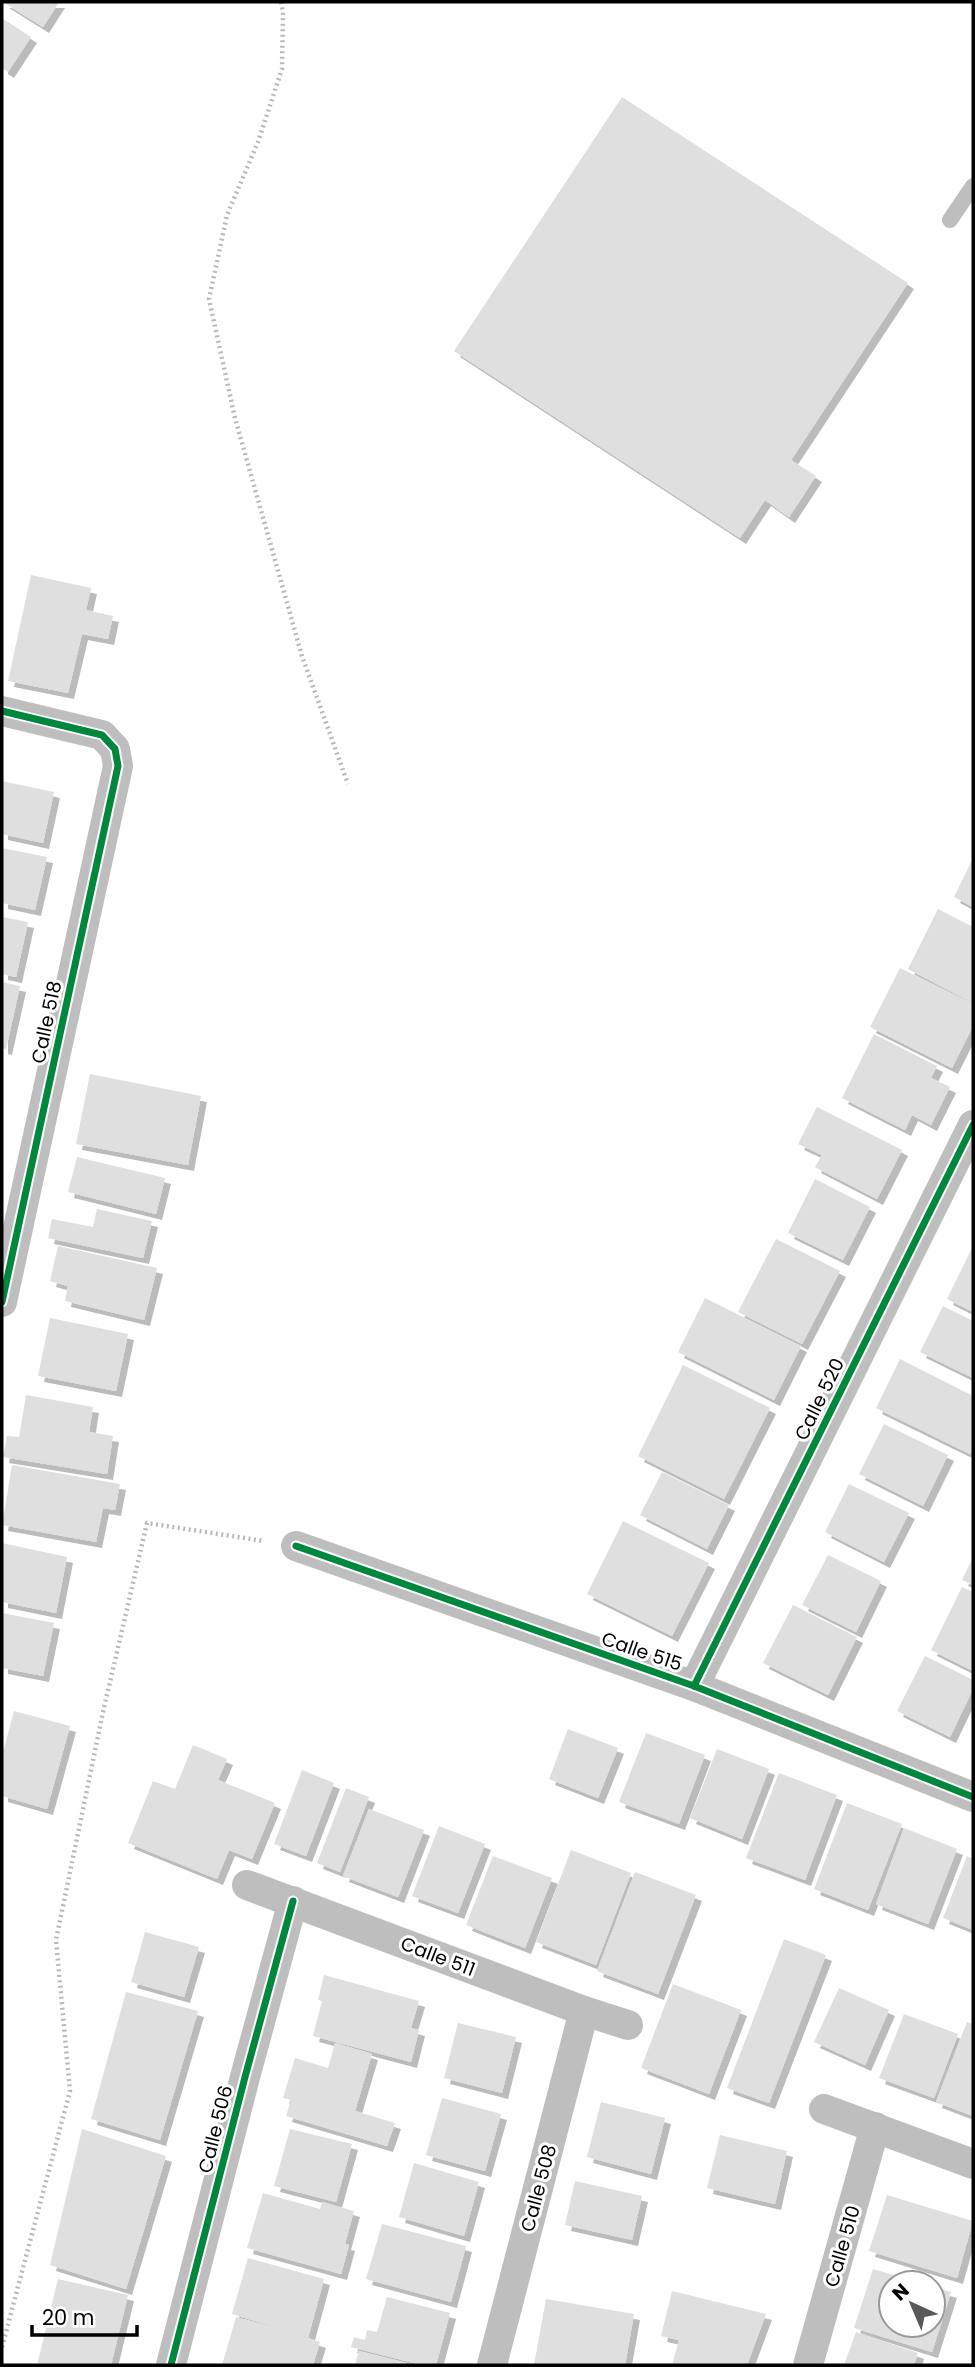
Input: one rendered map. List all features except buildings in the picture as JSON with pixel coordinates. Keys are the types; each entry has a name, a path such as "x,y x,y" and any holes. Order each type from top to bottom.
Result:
{"street":[{"name":"Calle 518","path":"2,711 102,735 115,749 118,766 2,1302"},
{"name":"Calle 520","path":"694,1686 973,1125"},
{"name":"Calle 515","path":"296,1546 694,1686 973,1797"},
{"name":"Calle 511","path":"247,1885 583,2011 628,2025"},
{"name":"Calle 506","path":"171,2365 244,2077 293,1901"},
{"name":"Calle 508","path":"492,2365 583,2011"},
{"path":"824,2109 973,2164"},
{"name":"Calle 510","path":"808,2365 875,2127"}],"lane":[{"path":"950,220 973,186"}],"path":[{"path":"281,2 282,69 258,142 227,215 209,299 235,418 302,656 348,783"},
{"path":"2,2347 70,2091 56,1940 103,1712 147,1523 296,1546"}],"cycle path":[{"path":"2,711 102,735 115,749 118,766 2,1302"},
{"path":"694,1686 973,1125"},
{"path":"296,1546 694,1686 973,1797"},
{"path":"171,2365 293,1901"}]}
